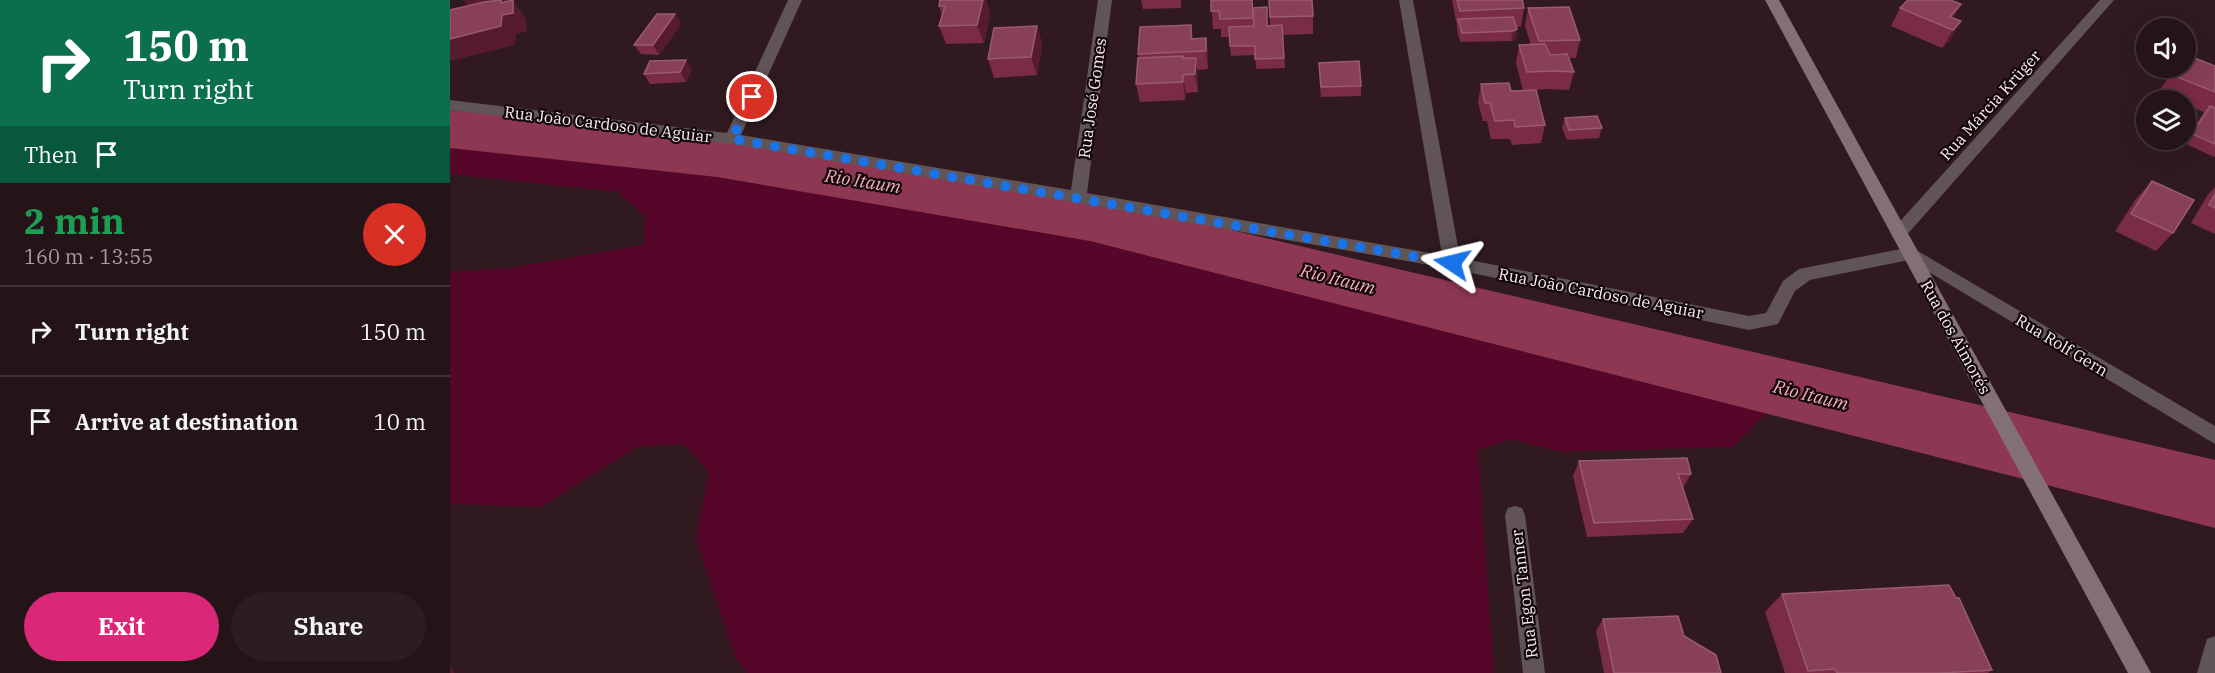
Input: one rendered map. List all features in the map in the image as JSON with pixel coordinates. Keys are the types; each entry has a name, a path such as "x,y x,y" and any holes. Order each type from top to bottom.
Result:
{"street":[{"path":"732,139 795,0"},
{"name":"Rua José Gomes","path":"1078,197 1105,0"},
{"path":"1406,0 1452,263"},
{"name":"Rua dos Aimorés","path":"1772,0 2140,673"},
{"name":"Rua Márcia Krüger","path":"1899,234 2107,0"},
{"name":"Rua João Cardoso de Aguiar","path":"450,105 732,139 1078,197 1452,263 1749,323 1772,319 1789,286 1805,274 1911,253"},
{"name":"Rua Rolf Gern","path":"1911,253 2215,436"},
{"name":"Rua Egon Tanner","path":"1515,515 1534,673"},
{"path":"2208,673 2215,647"}],"shaded area":[{"path":"450,138 708,165 1025,219 1257,267 1491,331 1658,370 1667,384 1773,406 1733,447 1561,452 1512,439 1478,450 1494,673 747,673 735,658 696,540 709,473 684,444 637,447 541,507 450,504 450,272 509,268 643,245 645,217 618,192 450,174"}],"building":[{"path":"501,0 501,3 513,0 513,13 502,15 501,26 450,39 450,10"},
{"path":"940,0 983,0 977,25 939,26 945,6 939,6"},
{"path":"1211,0 1252,0 1253,18 1220,19 1219,11 1211,11"},
{"path":"1269,0 1312,0 1313,16 1270,17"},
{"path":"1457,0 1522,0 1524,8 1460,11"},
{"path":"1908,0 1950,0 1961,4 1950,17 1961,21 1953,30 1900,8"},
{"path":"1267,7 1267,26 1282,25 1284,58 1255,59 1255,46 1230,46 1229,27 1254,26 1253,8"},
{"path":"1569,7 1580,40 1539,41 1528,8"},
{"path":"657,14 675,14 653,45 634,45"},
{"path":"1513,17 1517,29 1513,31 1462,33 1458,19"},
{"path":"1191,25 1191,39 1206,38 1206,51 1138,54 1140,27"},
{"path":"1037,26 1031,57 988,59 994,28"},
{"path":"1545,44 1550,55 1567,54 1574,72 1527,72 1519,45"},
{"path":"1183,56 1183,58 1196,58 1195,74 1183,75 1183,82 1136,84 1138,58"},
{"path":"2196,59 2215,66 2215,92 2180,78 2196,78"},
{"path":"686,60 680,72 644,74 650,61"},
{"path":"1359,61 1361,86 1321,87 1319,63"},
{"path":"1509,83 1511,91 1536,90 1545,125 1515,127 1514,120 1495,121 1490,103 1485,103 1481,84"},
{"path":"2210,106 2215,108 2215,144 2196,136 2196,128"},
{"path":"1597,116 1602,128 1569,130 1565,118"},
{"path":"2152,181 2194,200 2173,233 2131,214"},
{"path":"2215,194 2215,208 2209,205"},
{"path":"1687,458 1691,474 1678,474 1693,519 1594,523 1579,461"},
{"path":"1949,585 1956,598 1959,598 1992,670 1941,673 1837,673 1835,669 1808,671 1782,594"},
{"path":"1678,616 1684,636 1716,655 1721,673 1614,673 1603,619"}],"waterway":[{"name":"Rio Itaum","path":"450,129 717,157 1090,219 2215,494"}],"route":[{"path":"752,97 732,139 1452,263"}]}
